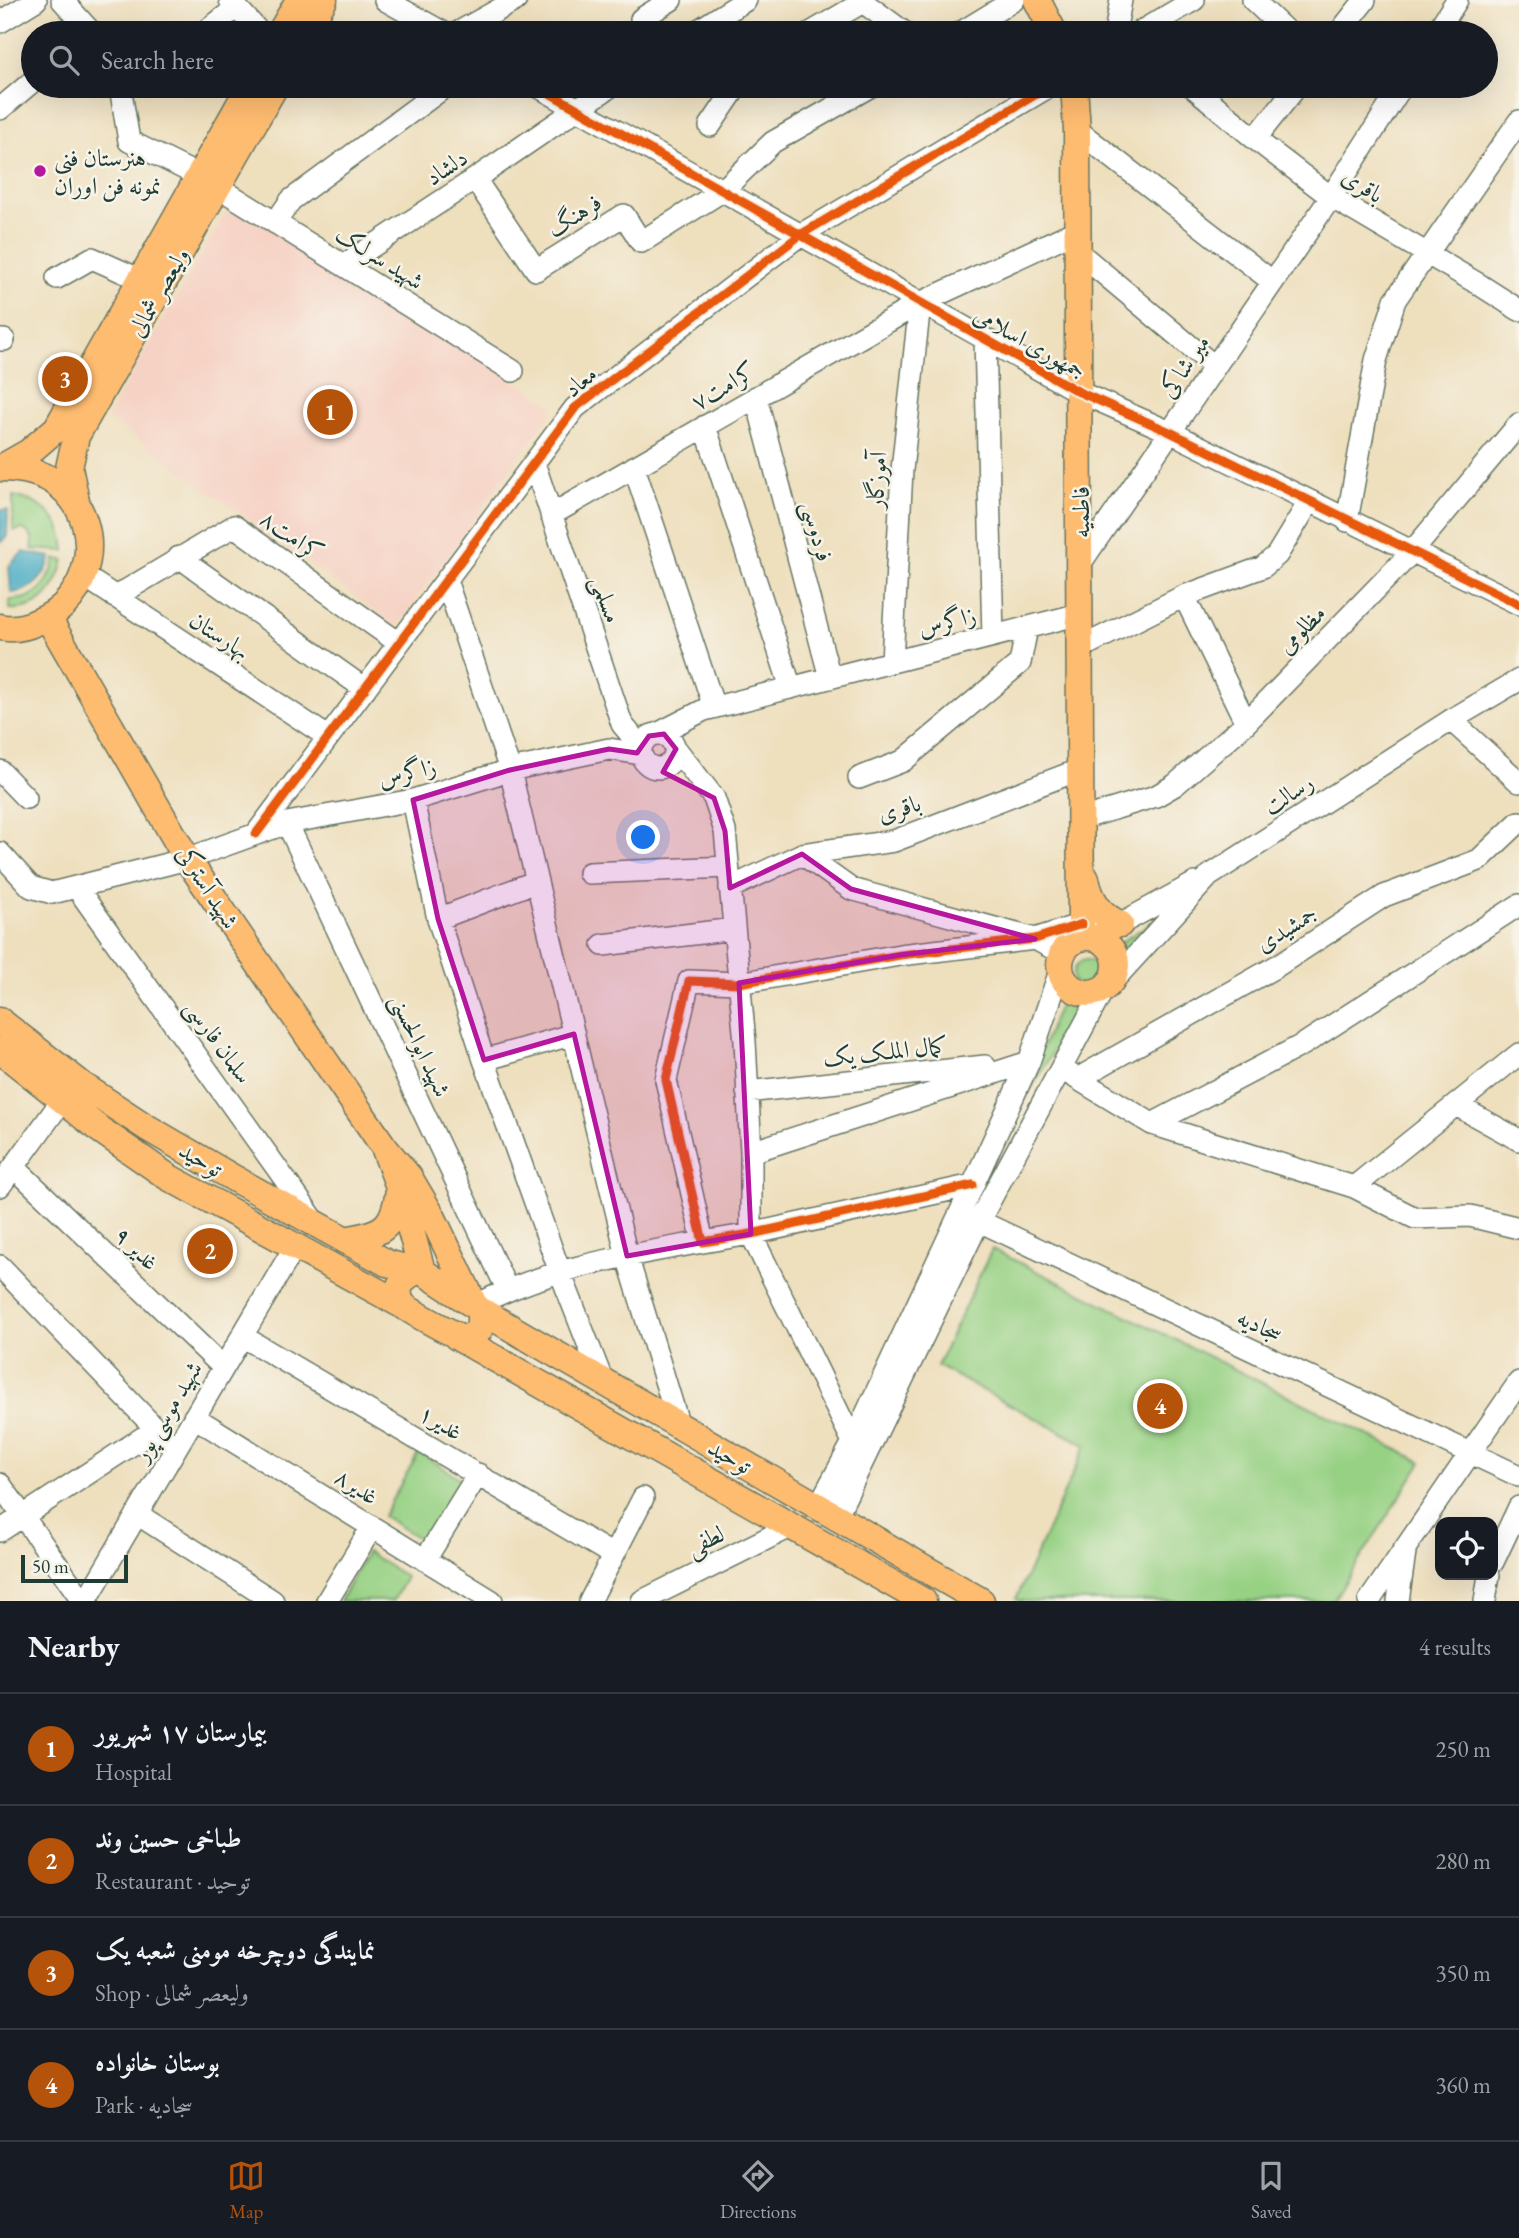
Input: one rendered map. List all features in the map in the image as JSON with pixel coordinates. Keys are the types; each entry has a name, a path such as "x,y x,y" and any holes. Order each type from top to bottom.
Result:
{"main road":[{"path":"287,21 299,0"},
{"path":"312,21 324,0"},
{"path":"1037,0 1048,21"},
{"name":"ولیعصر شمالی","path":"84,576 89,552 87,528 77,505 69,468 76,436 209,181 245,98"},
{"name":"ولیعصر شمالی","path":"0,468 29,453 57,428 141,279 267,98"},
{"name":"فاطمیه","path":"1075,98 1081,769 1081,853 1075,945"},
{"path":"0,468 20,468 39,474 61,486 77,505"},
{"path":"0,627 27,626 48,618 70,600 84,576"},
{"name":"شهید آسترکی","path":"48,618 187,859 384,1147"},
{"path":"1081,853 1089,893 1098,909 1110,920 1120,924"},
{"path":"1102,941 1114,952 1117,967 1107,986 1094,993 1077,991 1064,979 1075,945 1102,941"},
{"name":"توحید","path":"0,1021 82,1085 235,1179 387,1263 419,1271 603,1382 981,1601"},
{"name":"توحید","path":"0,1050 168,1177 404,1306 923,1601"},
{"path":"121,1144 132,1118"},
{"path":"384,1147 399,1187 419,1271 405,1277 400,1285 399,1297 404,1306"},
{"path":"384,1147 409,1177 432,1216 477,1308 480,1329 469,1337 457,1337"},
{"path":"344,1240 377,1233 385,1226 396,1210 399,1187"},
{"path":"792,1526 827,1512"}],"street":[{"path":"0,22 36,0"},
{"path":"62,0 80,21"},
{"path":"385,0 423,21"},
{"path":"478,21 516,0"},
{"path":"641,19 671,0"},
{"path":"713,21 746,0"},
{"path":"980,21 1014,0"},
{"path":"1117,21 1121,0"},
{"path":"1158,21 1194,0"},
{"path":"1253,0 1275,21"},
{"path":"1348,21 1365,0"},
{"path":"1444,21 1457,0"},
{"path":"829,21 861,1 888,21"},
{"path":"216,21 233,4 249,21"},
{"path":"0,109 21,91"},
{"name":"شهید سرلک","path":"127,98 130,141 209,181 513,371"},
{"path":"275,223 291,200 430,98"},
{"name":"جمهوری اسلامی","path":"558,98 1079,392 1170,432 1347,521 1517,599"},
{"name":"دلشاد","path":"344,265 475,180 592,98"},
{"path":"710,126 729,98"},
{"path":"722,191 773,142 850,98"},
{"name":"معاد","path":"256,834 575,408 800,235 1030,98"},
{"name":"باقری","path":"1206,98 1331,197 1519,310"},
{"path":"1255,139 1287,98"},
{"name":"میر شاکی","path":"1080,564 1331,197 1394,98"},
{"path":"1347,521 1376,360 1395,300 1519,121"},
{"path":"1077,130 1273,282"},
{"name":"فرهنگ","path":"475,180 536,270 624,215 641,242 722,191"},
{"path":"1078,241 1214,367"},
{"name":"کرامت۷","path":"551,515 920,303 1078,241"},
{"path":"57,278 92,258 141,279"},
{"name":"آموزگار","path":"892,662 902,471 920,303"},
{"path":"985,340 993,636"},
{"name":"فردوسی","path":"756,397 830,678"},
{"name":"مظلومی","path":"1081,819 1156,796 1175,785 1246,723 1412,552 1519,424"},
{"path":"705,426 791,688"},
{"name":"مسلمی","path":"534,463 622,724 646,756"},
{"path":"634,467 709,708 670,742 670,764 665,767 646,756"},
{"path":"1080,648 1184,596 1263,567 1277,555 1308,502"},
{"name":"کرامت۸","path":"115,597 234,526 399,643"},
{"path":"179,557 365,689"},
{"name":"بهارستان","path":"84,576 328,737"},
{"path":"446,580 510,770 627,1256 680,1426"},
{"path":"1184,596 1246,723"},
{"name":"زاگرس","path":"709,708 1080,614"},
{"path":"859,778 903,761 1020,663 1027,628"},
{"name":"رسالت","path":"827,1512 979,1221 1070,1074 1107,986 1209,876 1451,720 1519,680"},
{"path":"1451,720 1519,782"},
{"path":"646,756 649,736 670,742 714,798 724,831 747,1092 751,1152 751,1234 853,1442"},
{"name":"زاگرس","path":"0,853 31,887 52,893 187,859 287,823 413,800 510,770 609,749 646,756"},
{"path":"646,756 714,798"},
{"name":"باقری","path":"729,877 802,854 894,841 1081,769"},
{"path":"0,771 26,798"},
{"path":"413,800 438,919 484,1060 560,1272 603,1382"},
{"name":"جمشیدی","path":"1070,1074 1277,966 1384,897 1479,860 1519,822"},
{"name":"شهید ابوالحسنی","path":"287,823 507,1289"},
{"path":"802,854 851,889 1035,939 1075,945 1209,876"},
{"path":"589,873 729,877"},
{"path":"438,919 537,881"},
{"name":"سلمان فارسی","path":"77,888 317,1224"},
{"path":"1152,1125 1304,1044 1519,905"},
{"path":"603,945 734,929"},
{"path":"704,1242 666,1080 689,981 739,983 900,954 1035,939 1075,945"},
{"path":"827,1512 853,1442 1029,1062 1075,945"},
{"path":"484,1060 574,1034"},
{"path":"1354,1187 1516,1060"},
{"path":"751,1152 1029,1062"},
{"name":"کمال الملک یک","path":"747,1092 1029,1062"},
{"path":"1070,1074 1152,1125 1354,1187 1415,1218 1470,1216 1519,1228"},
{"path":"0,1186 63,1099"},
{"path":"1456,1105 1519,1140"},
{"name":"غدیر ۹","path":"14,1167 223,1367"},
{"path":"477,1308 507,1289 560,1272 627,1256 751,1234 973,1185"},
{"name":"سجادیه","path":"979,1221 1519,1476"},
{"name":"شهید موسی پور","path":"84,1601 294,1248"},
{"path":"0,1266 175,1449"},
{"name":"غدیر۱","path":"242,1336 614,1555"},
{"path":"1369,1601 1519,1382"},
{"name":"غدیر۸","path":"194,1417 492,1601"},
{"path":"0,1531 156,1429"},
{"path":"425,1560 478,1474"},
{"path":"0,1484 84,1601"},
{"path":"590,1601 642,1498"},
{"path":"1498,1551 1519,1507"},
{"path":"136,1514 273,1601"},
{"name":"لطفی","path":"647,1600 792,1526"},
{"path":"327,1601 372,1527"},
{"path":"1398,1601 1406,1548"},
{"path":"1485,1601 1488,1580"}],"highlighted area":[{"path":"664,734 676,749 663,772 714,798 725,831 730,888 802,854 851,889 1035,939 900,955 739,983 751,1234 627,1256 574,1034 484,1060 438,919 413,800 510,770 609,749 637,753 649,736"}],"shaded area":[{"path":"237,194 341,270 555,407 397,627 107,417"}],"green space":[{"path":"13,496 34,503 50,514 60,530 65,551 32,549 32,538 28,533 23,529 13,531"},
{"path":"55,559 64,560 57,580 46,596 30,606 10,609 10,600 35,594 41,588 50,575"},
{"path":"1180,905 1127,953 1119,943"},
{"path":"1088,960 1099,964 1103,975 1099,986 1088,990 1077,986 1073,975 1077,964"},
{"path":"1061,1000 1080,1008 1017,1111"},
{"path":"992,1249 1422,1462 1333,1601 1016,1599 1086,1445 937,1366"},
{"path":"419,1452 465,1482 426,1543 383,1516"},
{"path":"367,1552 406,1577 393,1601 340,1601"}],"water":[{"path":"0,510 8,510 7,536 0,543"},
{"path":"23,552 51,557 37,582 19,592 11,593 9,566"}],"cycle path":[{"path":"558,98 1079,392 1170,432 1519,604"},
{"path":"256,834 575,408 800,235 1030,98"},
{"path":"973,1185 703,1242 666,1080 689,981 739,983 900,955 1035,939 1082,924"}],"place":[{"name":"هنرستان فنی نمونه فن اوران","path":"40,171"},
{"name":"نمایندگی دوچرخه مومنی شعبه یک","path":"65,379"},
{"name":"بیمارستان ۱۷ شهریور","path":"330,412"},
{"name":"طباخی حسین وند","path":"210,1251"},
{"name":"بوستان خانواده","path":"1160,1406"}]}
